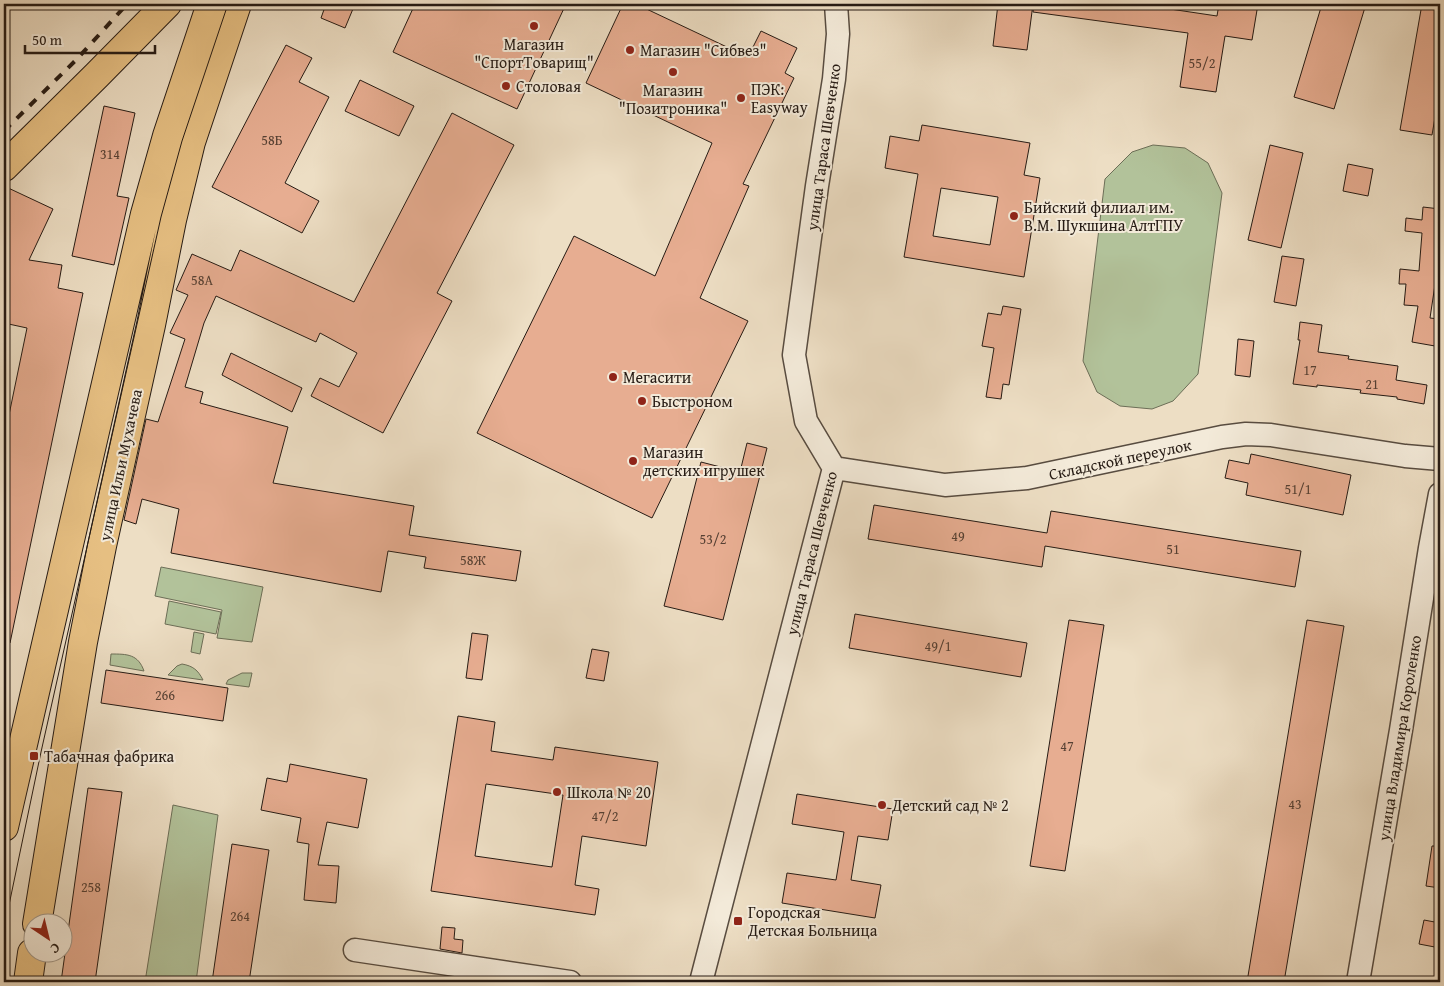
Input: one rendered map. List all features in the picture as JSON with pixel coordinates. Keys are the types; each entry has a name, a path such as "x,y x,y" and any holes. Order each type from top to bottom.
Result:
{"main road":[{"path":"4,167 167,4"},
{"name":"улица Ильи Мухачева","path":"4,826 145,214 167,136 223,7"},
{"name":"улица Ильи Мухачева","path":"39,914 83,642 102,546 172,220 223,7"},
{"path":"118,332 148,336"},
{"path":"28,982 30,964"}],"street":[{"name":"улица Тараса Шевченко","path":"701,982 834,468 806,421 794,355 834,79 838,34 836,4"},
{"name":"Складской переулок","path":"834,468 945,485 1018,479 1061,472 1222,437 1246,434 1271,435 1405,456 1440,459"},
{"name":"улица Владимира Короленко","path":"1358,982 1440,494"},
{"path":"355,950 570,982"}],"green space":[{"path":"1153,145 1185,148 1208,163 1222,193 1198,374 1173,401 1152,409 1120,406 1097,392 1083,361 1105,179 1132,152"},
{"path":"161,567 263,587 252,642 217,638 222,610 155,596"},
{"path":"169,601 221,612 216,634 165,624"},
{"path":"194,632 204,634 200,654 191,652"},
{"path":"111,654 122,654 135,658 142,665 144,671 110,665"},
{"path":"182,664 195,669 203,680 168,675 177,666"},
{"path":"242,673 252,673 249,687 226,684 228,680"},
{"path":"173,805 218,815 196,982 145,982"}],"building":[{"path":"326,4 355,4 345,28 321,18"},
{"path":"415,4 566,4 517,109 393,52"},
{"name":"Мегасити","path":"623,4 636,4 748,57 761,31 797,48 785,73 794,78 743,184 749,186 700,298 748,321 652,518 477,433 574,236 655,276 712,143 586,83"},
{"path":"998,4 1033,4 1027,50 993,46"},
{"path":"1034,4 1171,4 1170,9 1217,16 1219,4 1258,4 1252,40 1225,36 1216,92 1180,87 1188,33 1033,12"},
{"path":"1322,4 1366,4 1334,109 1294,97"},
{"path":"1422,4 1440,4 1440,88 1432,135 1400,130"},
{"path":"286,45 312,58 299,82 329,97 285,183 319,201 302,233 212,187"},
{"path":"360,80 414,106 399,136 345,111"},
{"path":"104,106 135,113 117,196 129,198 114,265 72,256"},
{"path":"452,113 514,145 437,293 452,301 383,433 311,396 320,378 339,387 357,353 320,333 316,342 216,296 204,323 185,387 203,392 200,403 288,427 273,483 414,506 409,535 521,551 516,581 424,568 426,557 388,551 381,592 171,553 179,509 142,499 136,524 124,520 146,419 158,422 185,339 170,333 188,295 176,290 192,254 231,271 240,250 354,302"},
{"name":"Бийский филиал им. В.М. Шукшина АлтГПУ","path":"922,125 1030,143 1024,175 1040,178 1024,277 904,257 918,174 885,168 890,136 919,141","holes":["941,188 998,197 990,245 933,236"]},
{"path":"1270,145 1303,153 1281,248 1248,240"},
{"path":"1348,164 1373,169 1368,196 1343,191"},
{"path":"4,186 53,209 29,260 62,265 58,288 83,293 10,643 4,642 4,439 27,328 4,323"},
{"path":"1423,207 1440,209 1440,236 1437,235 1435,256 1440,256 1440,279 1436,278 1430,318 1439,319 1435,346 1412,342 1418,306 1404,305 1406,284 1399,284 1400,269 1419,271 1422,233 1405,231 1406,218 1422,220"},
{"path":"1282,256 1304,259 1296,306 1274,302"},
{"path":"1003,306 1021,309 1009,385 1003,384 1001,399 986,397 994,348 982,346 988,313 1001,315"},
{"path":"1300,322 1322,325 1318,352 1349,356 1348,359 1398,366 1396,380 1427,385 1424,404 1397,399 1397,397 1360,393 1361,390 1293,384 1300,340 1298,340"},
{"path":"1238,339 1254,341 1250,377 1235,375"},
{"path":"231,353 302,388 292,412 222,375"},
{"path":"747,443 767,448 723,620 664,606 701,462 740,472"},
{"path":"1251,454 1351,475 1343,515 1246,495 1248,483 1225,478 1229,460 1249,464"},
{"path":"874,505 1047,533 1051,511 1301,551 1295,587 1045,546 1042,567 868,539"},
{"path":"855,614 1027,643 1021,677 849,648"},
{"path":"1069,620 1104,625 1065,871 1030,866"},
{"path":"1307,620 1344,626 1284,982 1247,982"},
{"path":"472,633 488,635 482,680 466,678"},
{"path":"592,649 609,652 604,681 586,678"},
{"path":"106,670 228,688 223,721 101,703"},
{"path":"458,716 495,722 491,751 553,760 555,747 658,762 646,846 582,836 575,885 599,889 595,915 431,891","holes":["486,784 563,795 552,867 475,856"]},
{"path":"290,764 367,779 358,828 327,822 318,865 339,866 336,903 304,900 309,844 297,842 301,818 261,810 267,778 287,782"},
{"path":"88,788 122,792 95,982 61,982 64,964 72,964 72,914 70,914"},
{"path":"797,794 893,809 888,840 858,836 851,880 881,885 875,918 782,903 787,873 836,880 844,832 792,824"},
{"path":"232,844 269,850 249,982 212,982"},
{"path":"1432,846 1440,846 1440,888 1426,886"},
{"path":"1424,920 1440,923 1440,948 1419,944"},
{"path":"442,927 455,928 454,939 463,940 462,953 440,949"}],"tram line":[{"path":"4,929 41,752 161,217 182,141 228,4"}],"railway":[{"path":"4,131 77,59 127,4"}],"place":[{"name":"Магазин \"СпортТоварищ\"","path":"534,26"},
{"name":"Магазин \"Сибвез\"","path":"630,50"},
{"name":"Магазин \"Позитроника\"","path":"673,72"},
{"name":"Столовая","path":"506,86"},
{"name":"ПЭК: Easyway","path":"741,98"},
{"name":"Бийский филиал им. В.М. Шукшина АлтГПУ","path":"1014,216"},
{"name":"Мегасити","path":"613,377"},
{"name":"Быстроном","path":"642,401"},
{"name":"Магазин детских игрушек","path":"633,461"},
{"name":"Табачная фабрика","path":"34,756"},
{"name":"Школа № 20","path":"557,792"},
{"name":"Детский сад № 2","path":"882,805"},
{"name":"Городская Детская Больница","path":"738,921"}]}
